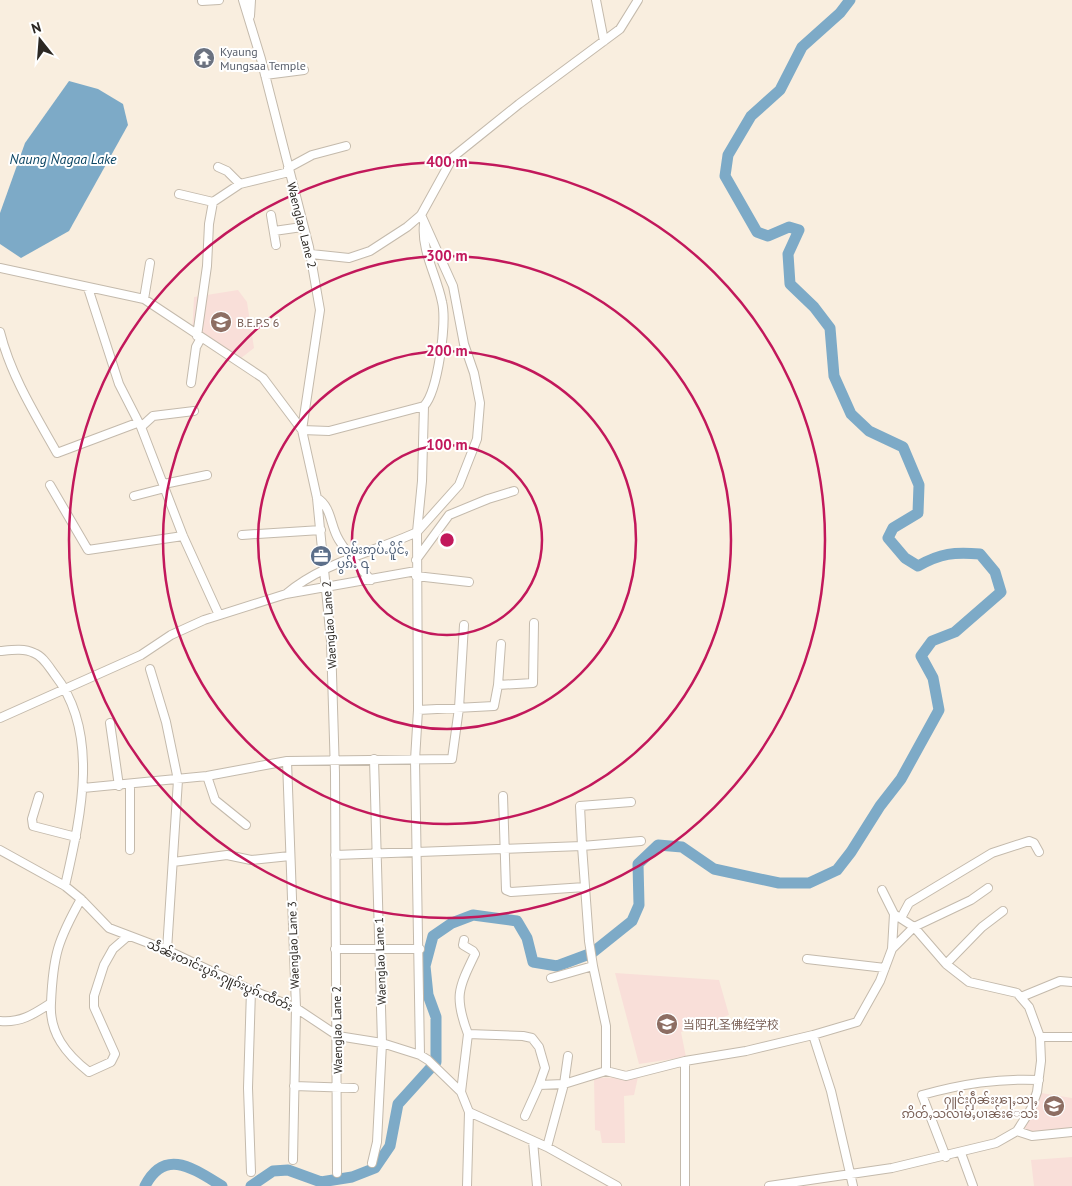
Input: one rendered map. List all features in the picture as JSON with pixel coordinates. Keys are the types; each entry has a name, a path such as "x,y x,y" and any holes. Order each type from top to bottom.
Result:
{"street":[{"path":"202,1 219,0"},
{"name":"Waenglao Lane 2","path":"243,0 265,75 302,227 311,254 320,310 302,430 317,498 327,588 335,760 338,1036 337,1173"},
{"path":"250,23 251,0"},
{"path":"596,0 604,41"},
{"path":"420,1055 420,949 415,760 418,710 416,532 422,482 424,406 437,381 443,304 422,237 422,219 452,157 519,104 620,29 638,0"},
{"path":"265,75 304,70"},
{"path":"179,194 213,202 240,184 289,170 312,155 346,146"},
{"path":"218,167 227,171 240,184"},
{"path":"191,382 199,337 213,202"},
{"path":"271,215 276,245"},
{"path":"311,254 349,258 370,251 422,219"},
{"path":"286,594 296,585 325,569 416,532 459,485 477,439 480,403 474,373 464,344 453,286 422,219"},
{"path":"274,231 302,227"},
{"path":"144,299 150,263"},
{"path":"0,268 144,299 264,378 302,430 329,431 424,406"},
{"path":"88,288 119,384 139,425 183,536 220,615"},
{"path":"0,332 17,382 57,453 139,425 153,416 194,411"},
{"path":"134,496 207,475"},
{"path":"50,485 88,550 183,536"},
{"path":"416,560 449,515 488,499 514,491"},
{"path":"317,498 323,501 328,510 337,537 352,559 371,580"},
{"path":"242,535 321,530"},
{"path":"0,718 67,690 141,655 170,635 204,620 286,594 416,573 469,582"},
{"path":"498,685 533,682 534,623"},
{"path":"83,788 178,780 287,761 452,759 459,708 464,625"},
{"path":"418,710 494,706 498,685 501,644"},
{"path":"0,651 24,650 39,655 67,690 75,712 82,749 83,788 76,837 65,886"},
{"path":"150,669 166,722 178,780 167,950"},
{"path":"110,723 118,786"},
{"name":"Waenglao Lane 1","path":"372,1163 377,1142 382,1042 374,759"},
{"name":"Waenglao Lane 3","path":"287,761 296,1008 293,1160"},
{"path":"207,776 215,800 246,825"},
{"path":"130,785 130,850"},
{"path":"39,796 32,819 33,826 76,837"},
{"path":"503,796 505,886 511,892 585,887"},
{"path":"606,1071 606,1026 589,941 580,806 631,802"},
{"path":"335,855 417,851 505,850 641,841"},
{"path":"539,1085 564,1084 606,1071 626,1076 685,1061 746,1051 857,1022 862,1017 885,968 892,949 898,916 909,902 992,853 1029,842 1034,843 1040,852"},
{"name":"သဵၼ်ႈတၢင်းပွၵ်ႉႁူၵ်းပွၵ်ႉၸဵတ်း","path":"0,850 65,886 81,899 109,928 167,950 251,990 296,1008 338,1036 382,1042 420,1055 428,1060 461,1092"},
{"path":"173,862 227,855 251,860 290,856"},
{"path":"892,949 914,927 971,900 988,888"},
{"path":"769,1186 850,1172 892,1168 946,1157 996,1143 1017,1131 1031,1109 1039,1080 1040,1037 1029,1007 1017,993 969,982 946,964 914,927 898,916 882,890"},
{"path":"81,899 62,933 56,950 52,966 50,1014 53,1028 71,1058 89,1072 111,1062 116,1054 94,1007 94,996 108,957 115,946 128,936"},
{"path":"946,964 982,926 1003,911"},
{"path":"464,940 463,945 473,950 475,954 462,981 458,1008 468,1034 461,1092 469,1112 467,1186"},
{"path":"336,949 420,949"},
{"path":"807,959 885,968"},
{"path":"551,978 593,966"},
{"path":"1021,997 1060,981 1072,982"},
{"path":"251,990 248,1088 251,1172"},
{"path":"0,1022 24,1019 51,1002"},
{"path":"468,1034 523,1036 532,1038 539,1047 545,1068 525,1116"},
{"path":"813,1035 831,1091 853,1186"},
{"path":"1040,1037 1072,1037"},
{"path":"547,1147 564,1084 568,1056"},
{"path":"685,1061 685,1186"},
{"path":"946,1157 922,1095 966,1083 1011,1078 1039,1080"},
{"path":"294,1086 354,1088"},
{"path":"469,1112 547,1147 617,1186"},
{"path":"1017,1131 1032,1136 1072,1132"},
{"path":"533,1141 538,1186"},
{"path":"961,1152 972,1186"}],"shaded area":[{"name":"B.E.P.S 6","path":"238,290 247,302 254,348 236,362 192,335 194,297"},
{"name":"当阳孔圣佛经学校","path":"615,973 719,980 729,1015 681,1032 686,1057 639,1064"},
{"path":"638,1077 634,1095 624,1096 625,1143 602,1143 600,1131 595,1130 594,1078"},
{"name":"ႁူင်းႁဵၼ်းၽႃႇသႃႇ ဢိတ်ႇသလၢမ်ႇပၢၼ်းေသး","path":"1041,1093 1072,1098 1072,1127 1022,1136 1020,1130 1032,1115"},
{"path":"1072,1157 1072,1186 1034,1186 1031,1160"}],"water":[{"name":"Naung Nagaa Lake","path":"69,81 98,89 123,104 128,125 69,231 21,258 0,244 0,213 25,143"}],"waterway":[{"path":"251,1186 273,1171 288,1170 321,1182 352,1177 375,1168 390,1146 398,1104 436,1062 436,1017 428,995 425,966 433,936 452,923 473,915 517,921 527,938 533,962 557,966 592,953 632,921 639,905 638,864 658,845 682,847 714,869 779,883 809,883 837,870 851,852 880,806 901,779 939,710 933,678 921,656 932,641 955,632 1001,592 995,572 980,554 948,554 918,566 905,558 888,538 893,528 918,513 919,485 903,447 869,431 851,414 834,376 830,328 814,307 790,284 788,254 799,230 789,227 768,236 757,232 725,176 728,155 751,116 780,90 802,47 840,13 850,0"},
{"path":"145,1186 153,1174 162,1167 171,1164 191,1168 222,1186"}],"place":[{"name":"Kyaung Mungsaa Temple","path":"204,58"},
{"name":"B.E.P.S 6","path":"221,322"},
{"name":"လုမ်းဢုပ်ႉပိူင်ႇ ပွၵ်ႉ ႖","path":"321,556"},
{"name":"当阳孔圣佛经学校","path":"667,1024"},
{"name":"ႁူင်းႁဵၼ်းၽႃႇသႃႇ ဢိတ်ႇသလၢမ်ႇပၢၼ်းေသး","path":"1054,1106"}]}
